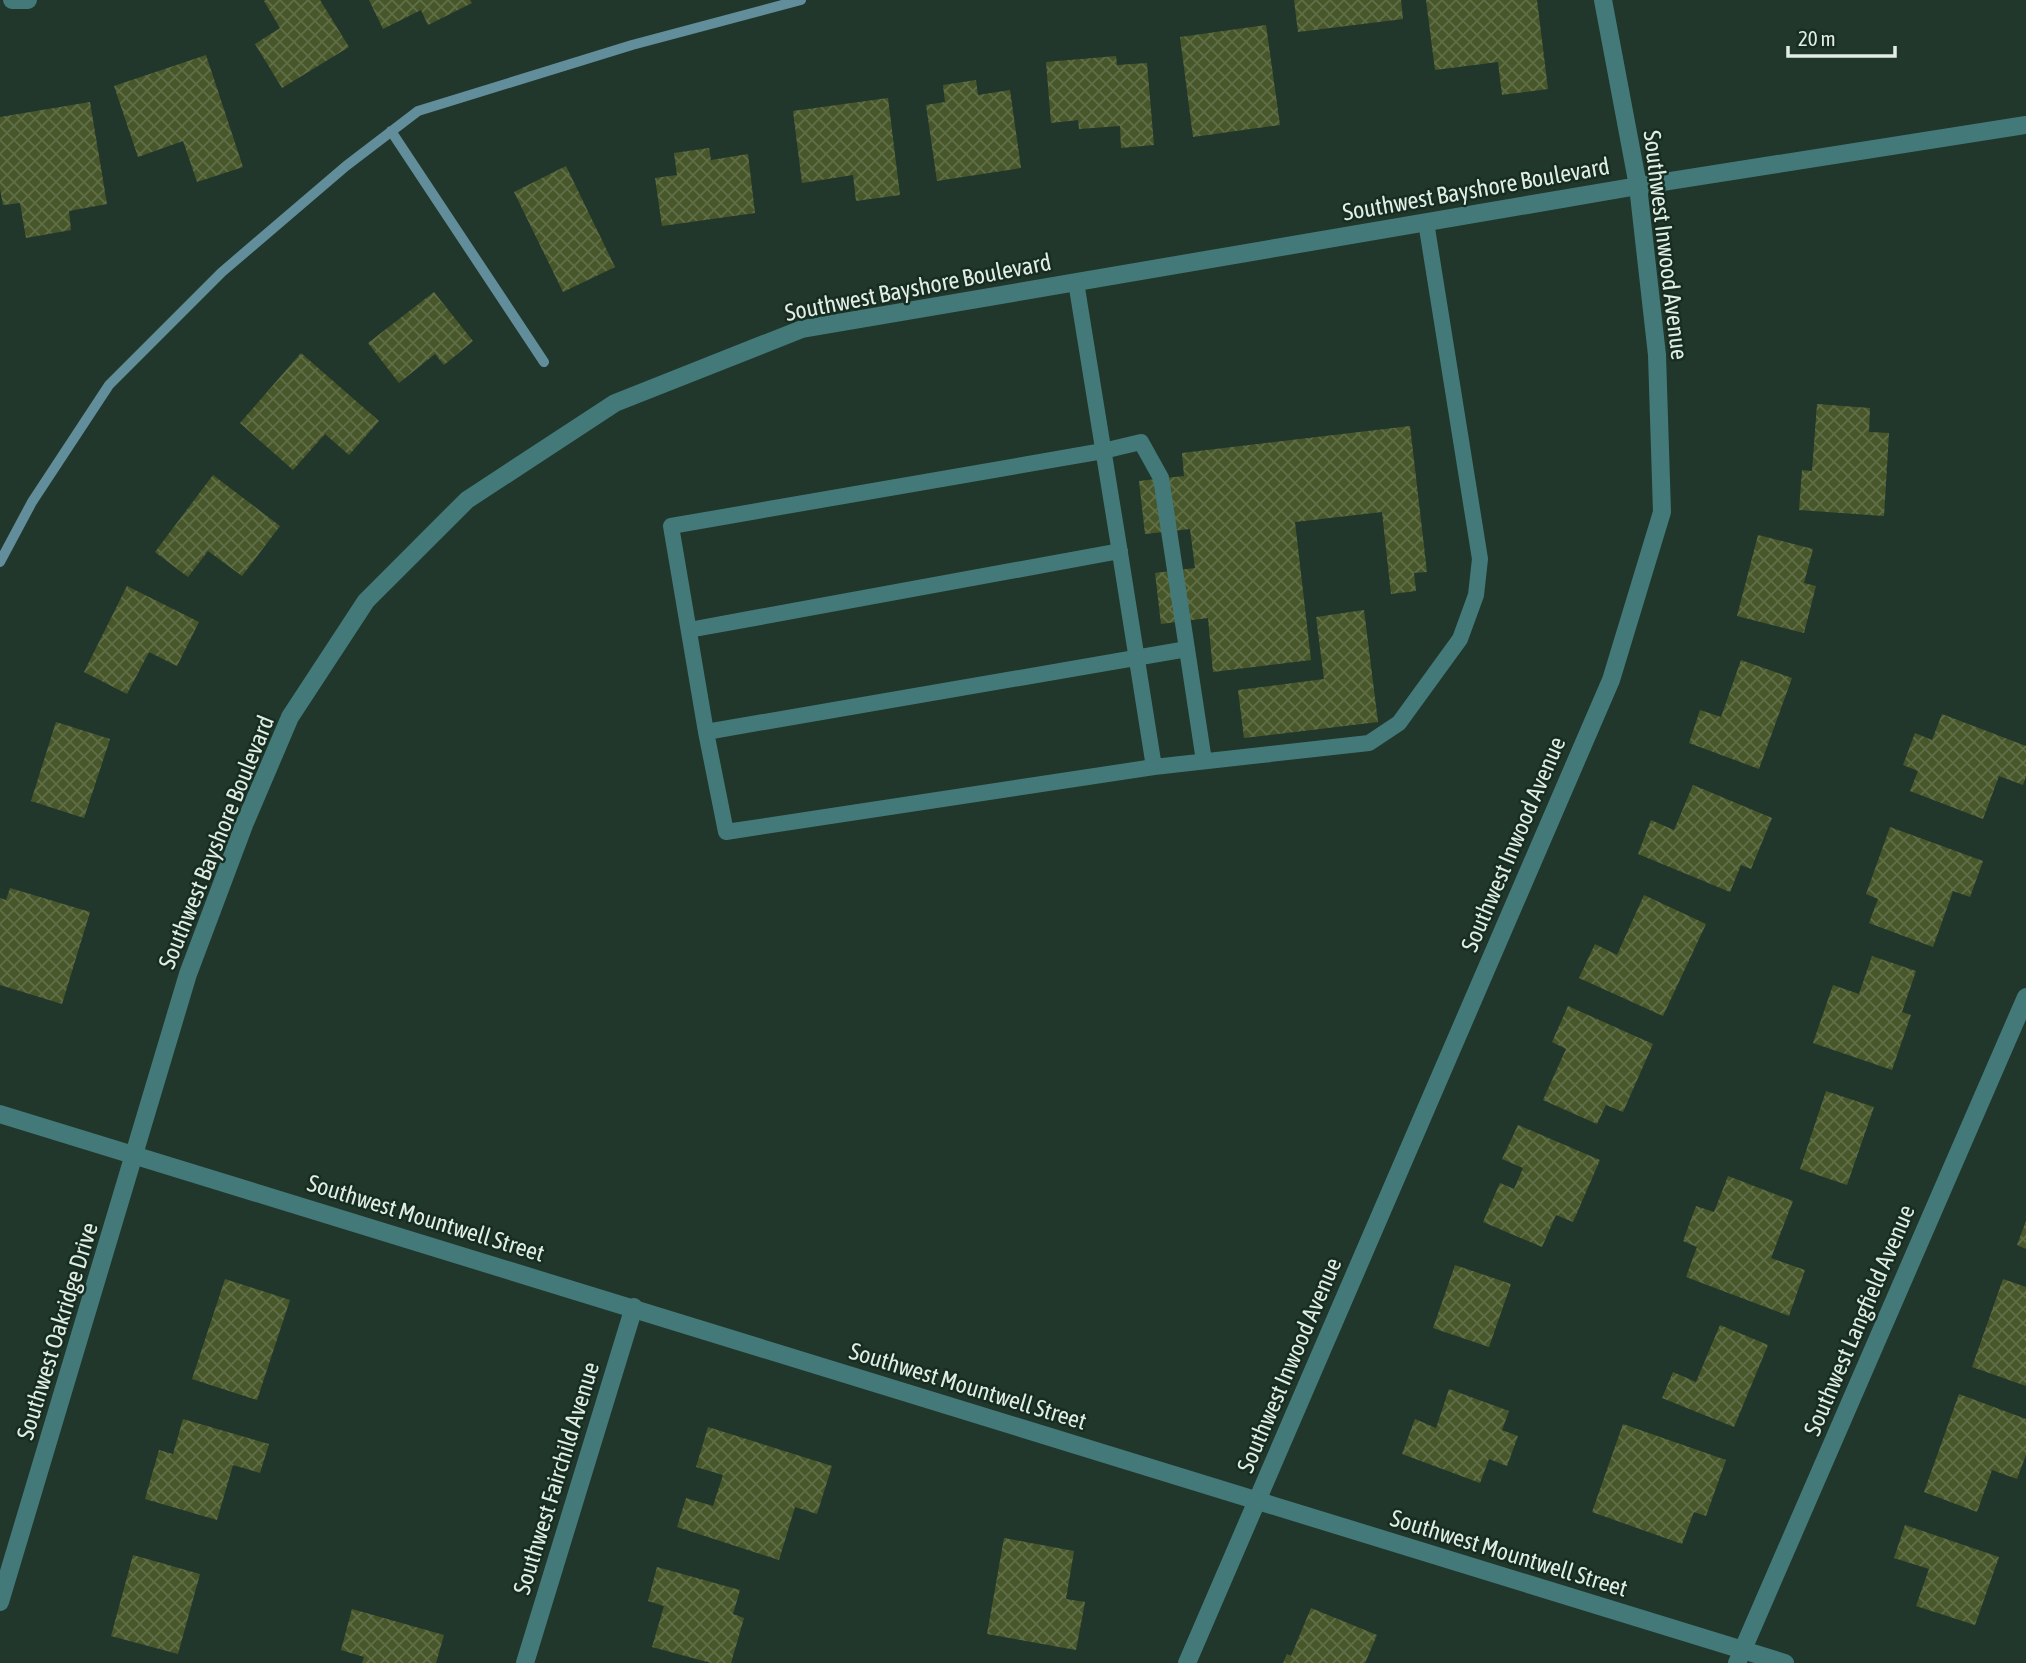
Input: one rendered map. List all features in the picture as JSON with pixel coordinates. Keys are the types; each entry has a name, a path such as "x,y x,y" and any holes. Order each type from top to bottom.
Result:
{"street":[{"path":"12,0 28,0"},
{"name":"Southwest Inwood Avenue","path":"1187,1663 1611,680 1662,512 1657,355 1638,186 1603,0"},
{"name":"Southwest Bayshore Boulevard","path":"136,1155 188,974 244,825 290,718 366,601 467,500 615,403 802,329 1638,186 2026,125"},
{"name":"Southwest Langfield Avenue","path":"1740,1656 2026,997"},
{"name":"Southwest Mountwell Street","path":"0,1114 634,1307 1256,1501 1740,1656 1785,1663"},
{"name":"Southwest Oakridge Drive","path":"0,1602 136,1155"},
{"name":"Southwest Fairchild Avenue","path":"525,1663 634,1307"}],"lane":[{"path":"1204,761 1161,478 1141,442 1103,451 671,526 726,832 1154,767 1369,743 1399,723 1460,639 1476,595 1480,559 1426,222"},
{"path":"1076,282 1154,767"},
{"path":"689,630 1120,551"},
{"path":"706,732 1187,649"}],"building":[{"path":"320,0 349,47 282,88 255,44 280,28 264,1"},
{"path":"369,0 470,0 472,3 428,25 421,10 383,29"},
{"path":"1294,0 1401,0 1403,19 1298,32"},
{"path":"1426,0 1537,0 1548,89 1502,95 1498,62 1435,70"},
{"path":"1266,25 1280,125 1193,137 1180,37"},
{"path":"206,55 243,167 197,182 183,141 138,157 114,86"},
{"path":"1116,56 1117,65 1147,63 1154,145 1121,148 1120,126 1079,129 1078,120 1051,123 1046,62"},
{"path":"976,80 978,95 1010,90 1021,168 937,181 926,105 945,102 943,85"},
{"path":"888,98 900,195 856,201 853,175 802,183 793,111"},
{"path":"90,102 107,204 69,211 71,230 26,238 20,203 3,205 0,189 0,117"},
{"path":"709,148 711,160 748,154 755,213 662,226 655,178 677,175 674,153"},
{"path":"566,166 615,267 563,292 514,192"},
{"path":"434,292 473,341 444,365 435,354 399,383 368,343"},
{"path":"301,353 379,421 349,455 325,434 293,470 240,423"},
{"path":"1817,404 1870,408 1869,432 1889,433 1884,516 1799,510 1802,470 1812,471"},
{"path":"1410,426 1427,572 1414,573 1416,591 1391,594 1382,512 1295,522 1311,660 1213,672 1208,618 1161,624 1155,573 1195,568 1190,529 1145,534 1139,481 1184,476 1182,453"},
{"path":"213,475 280,526 242,576 208,551 188,577 155,552"},
{"path":"1758,535 1813,549 1804,583 1816,586 1804,633 1737,616"},
{"path":"127,586 199,622 177,666 149,652 127,694 84,672"},
{"path":"1364,610 1378,722 1244,738 1238,690 1324,679 1316,617"},
{"path":"1741,660 1792,678 1759,769 1689,743 1700,710 1721,717"},
{"path":"1942,714 2026,746 2026,776 2023,785 1999,776 1983,819 1910,791 1918,771 1903,765 1915,733 1932,740"},
{"path":"56,722 110,739 84,818 31,801"},
{"path":"1693,785 1772,818 1751,869 1741,865 1730,892 1638,854 1651,820 1674,830"},
{"path":"1890,827 1983,861 1970,897 1953,891 1933,947 1869,923 1878,899 1866,894"},
{"path":"10,888 90,912 62,1004 0,985 0,898 6,900"},
{"path":"1644,895 1706,924 1663,1016 1579,978 1595,944 1617,955"},
{"path":"1872,956 1916,971 1902,1012 1911,1015 1892,1070 1813,1043 1833,985 1859,994"},
{"path":"1568,1006 1653,1044 1623,1112 1606,1105 1597,1124 1543,1100 1566,1049 1552,1042"},
{"path":"1826,1091 1874,1107 1847,1185 1800,1169"},
{"path":"1518,1125 1600,1160 1573,1222 1556,1215 1542,1247 1483,1222 1500,1183 1514,1189 1523,1168 1502,1159"},
{"path":"1728,1176 1793,1201 1771,1258 1805,1270 1789,1316 1686,1277 1697,1247 1683,1241 1696,1206 1714,1212"},
{"path":"2026,1221 2026,1249 2017,1245"},
{"path":"1455,1265 1511,1284 1489,1347 1433,1328"},
{"path":"225,1279 290,1300 257,1400 192,1379"},
{"path":"2003,1279 2026,1287 2026,1386 1972,1367"},
{"path":"1720,1325 1768,1345 1734,1427 1662,1398 1673,1372 1696,1382"},
{"path":"1449,1389 1509,1411 1502,1430 1518,1436 1507,1466 1489,1459 1480,1483 1402,1454 1415,1419 1436,1428"},
{"path":"1959,1394 2026,1419 2026,1455 2017,1479 1992,1470 1977,1512 1924,1492"},
{"path":"183,1419 269,1444 260,1473 233,1465 217,1520 145,1499 159,1450 173,1454"},
{"path":"1623,1424 1726,1460 1706,1516 1694,1512 1682,1544 1592,1512"},
{"path":"708,1427 832,1466 817,1514 795,1507 779,1560 677,1527 686,1498 713,1506 723,1475 696,1467"},
{"path":"1905,1525 1999,1557 1975,1625 1916,1606 1929,1569 1894,1558"},
{"path":"1004,1538 1074,1551 1066,1599 1085,1602 1076,1650 987,1634"},
{"path":"133,1555 200,1574 178,1654 111,1636"},
{"path":"657,1567 740,1590 733,1614 744,1618 731,1663 711,1663 652,1647 664,1606 648,1601"},
{"path":"1311,1608 1377,1635 1365,1663 1283,1663 1287,1654 1291,1656"},
{"path":"352,1609 444,1635 436,1663 362,1663 364,1657 341,1650"}],"waterway":[{"path":"0,562 32,502 109,385 222,272 346,166 418,111 632,45 801,0"},
{"path":"391,131 544,362"}]}
